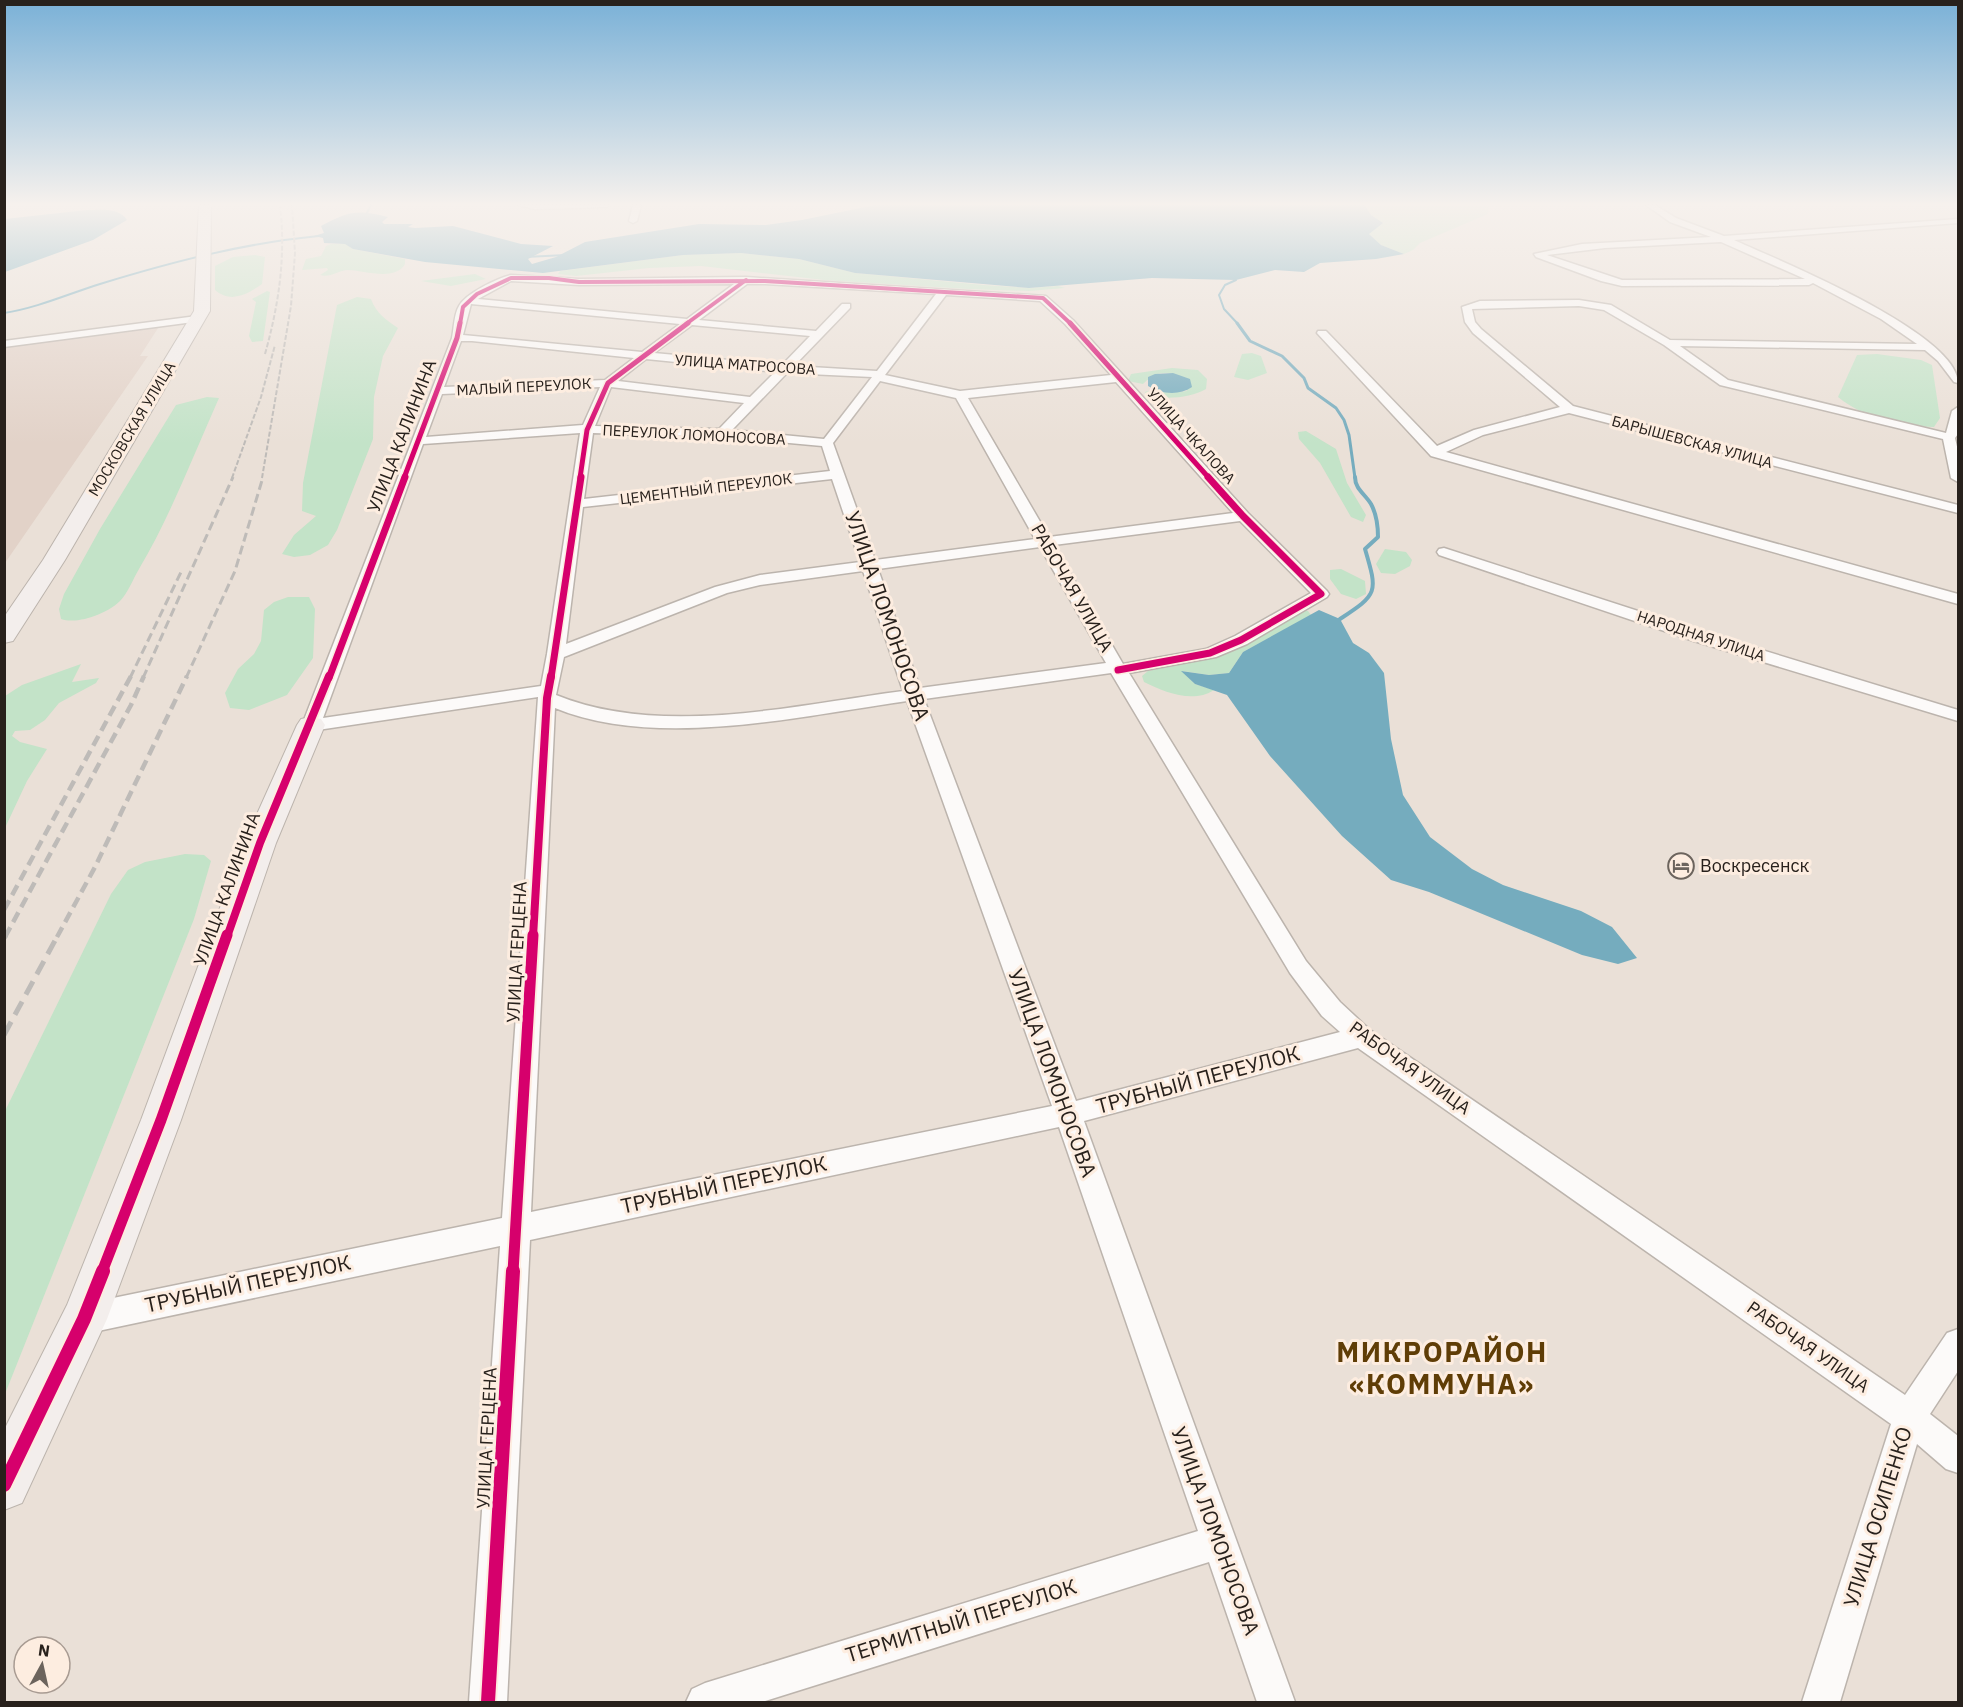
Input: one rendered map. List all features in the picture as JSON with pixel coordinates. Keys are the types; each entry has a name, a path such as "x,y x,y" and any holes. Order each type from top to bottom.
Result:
{"street":[{"name":"МОСКОВСКАЯ УЛИЦА","path":"4,636 54,560 202,311 203,285"},
{"path":"468,301 494,285"},
{"name":"УЛИЦА ГЕРЦЕНА","path":"488,1702 548,694 556,654 587,430 608,383 740,285"},
{"path":"823,285 943,292"},
{"path":"1821,285 1869,308 1915,336 1949,366 1959,380"},
{"path":"827,443 943,292"},
{"name":"УЛИЦА ЧКАЛОВА","path":"943,292 1040,297 1069,322 1243,516 1321,594 1241,640 1210,653 1117,668"},
{"path":"468,301 818,334"},
{"name":"УЛИЦА КАЛИНИНА","path":"4,1485 84,1319 162,1120 260,843 311,724 457,338 464,307 468,301"},
{"name":"БАРЫШЕВСКАЯ УЛИЦА","path":"1668,343 1607,307 1593,304 1480,304 1467,308 1470,322 1477,331 1569,409 1959,509"},
{"path":"722,433 846,306"},
{"path":"4,344 197,319"},
{"path":"1322,333 1436,453 1959,599"},
{"name":"УЛИЦА МАТРОСОВА","path":"457,338 642,357 876,374 960,394 1117,378"},
{"path":"1668,343 1929,347"},
{"path":"1668,343 1714,377 1741,388 1951,435"},
{"name":"МАЛЫЙ ПЕРЕУЛОК","path":"437,391 608,383 753,400"},
{"name":"РАБОЧАЯ УЛИЦА","path":"960,394 1117,668 1298,967 1332,1009 1361,1036 1909,1417 1959,1457"},
{"path":"1436,453 1444,445 1465,437 1569,409"},
{"path":"1959,411 1951,435 1959,478"},
{"name":"ПЕРЕУЛОК ЛОМОНОСОВА","path":"418,441 570,429 722,433 827,443"},
{"name":"УЛИЦА ЛОМОНОСОВА","path":"827,443 913,693 1068,1114 1276,1702"},
{"name":"ЦЕМЕНТНЫЙ ПЕРЕУЛОК","path":"575,504 837,474"},
{"path":"556,654 742,583 1045,540 1243,516"},
{"name":"НАРОДНАЯ УЛИЦА","path":"1444,552 1700,637 1959,716"},
{"path":"311,724 548,694 567,707 609,717 688,722 729,720 913,693 1117,668"},
{"name":"ТРУБНЫЙ ПЕРЕУЛОК","path":"84,1319 1068,1114 1361,1036"},
{"name":"УЛИЦА ОСИПЕНКО","path":"1821,1702 1909,1417 1959,1344"},
{"name":"ТЕРМИТНЫЙ ПЕРЕУЛОК","path":"705,1702 1218,1542"}],"shaded area":[{"path":"160,325 140,356 148,356 5,563 5,346"}],"green space":[{"path":"215,285 261,285 245,294 233,297 215,290"},
{"path":"899,285 980,285 1029,288 1058,286 1065,288 1029,291"},
{"path":"267,291 270,292 263,341 252,342 249,336 256,302 252,299"},
{"path":"357,297 371,299 379,312 398,328 383,356 374,397 373,439 337,530 328,545 310,555 294,557 282,554 294,535 316,516 302,511 303,483 337,305"},
{"path":"1252,353 1261,356 1267,373 1248,380 1234,377 1242,354"},
{"path":"1877,354 1921,360 1932,365 1940,418 1934,427 1883,420 1848,405 1838,397 1857,355"},
{"path":"1172,368 1198,370 1207,379 1206,389 1177,397 1147,395 1145,392 1155,390 1187,391 1173,373 1156,374 1143,384 1128,381 1131,374"},
{"path":"207,397 219,398 172,506 125,594 120,601 101,614 76,620 61,619 59,609 64,594 100,529 176,405"},
{"path":"1306,431 1336,449 1347,483 1366,515 1363,522 1351,517 1320,463 1299,439 1298,432"},
{"path":"1385,549 1406,552 1412,560 1410,566 1395,574 1381,573 1376,564"},
{"path":"1341,569 1365,581 1366,594 1356,599 1341,594 1330,579 1330,570"},
{"path":"288,597 309,597 315,609 313,658 287,695 249,710 230,708 225,693 238,669 254,654 261,641 264,610 274,602"},
{"path":"1300,610 1308,611 1311,615 1243,652 1229,673 1209,675 1182,671 1195,684 1214,690 1206,694 1179,695 1144,682 1142,676 1148,671 1208,659 1230,651"},
{"path":"81,664 72,682 99,678 96,683 59,703 45,720 30,730 15,731 12,736 20,742 47,749 27,781 5,828 5,696 22,685"},
{"path":"185,854 204,855 211,861 194,919 5,1394 5,1111 111,894 128,870 145,862"}],"water":[{"path":"990,285 1070,285 1029,288"},
{"path":"1173,373 1190,379 1192,387 1181,392 1170,393 1148,386 1148,377 1155,374"},
{"path":"1319,610 1340,619 1353,643 1369,653 1384,673 1391,739 1403,795 1430,837 1472,869 1503,885 1581,911 1612,927 1637,958 1618,964 1582,955 1429,892 1391,880 1342,836 1270,756 1227,695 1195,684 1181,671 1209,675 1229,673 1243,652"}],"waterway":[{"path":"4,313 98,285"},
{"path":"1226,285 1219,295 1224,309 1238,324"},
{"path":"1237,323 1250,341 1282,356 1304,378 1308,388 1336,408 1344,420 1349,435 1355,478"},
{"path":"1340,619 1362,604 1372,591 1373,584 1365,549 1378,537 1375,512 1358,488 1355,478"}],"railway":[{"path":"265,354 279,285"},
{"path":"262,478 293,285"},
{"path":"232,478 261,397 275,345"},
{"path":"143,678 233,477"},
{"path":"186,678 235,571 263,477"},
{"path":"131,677 182,570"},
{"path":"5,937 131,705 144,676"},
{"path":"57,937 95,867 187,676"},
{"path":"4,910 131,677"},
{"path":"4,1035 58,935"}],"cycle path":[{"path":"4,1485 84,1319 161,1120 260,843 311,725 457,338 463,307 477,294 497,285"},
{"path":"488,1702 547,698 556,654 587,430 608,383 740,285"},
{"path":"825,285 1043,298 1069,322 1243,516 1321,594 1241,640 1210,653 1118,670"}],"place":[{"name":"Воскресенск","path":"1681,866"}],"district":[{"name":"МИКРОРАЙОН «КОММУНА»","path":"1442,1368"}]}
